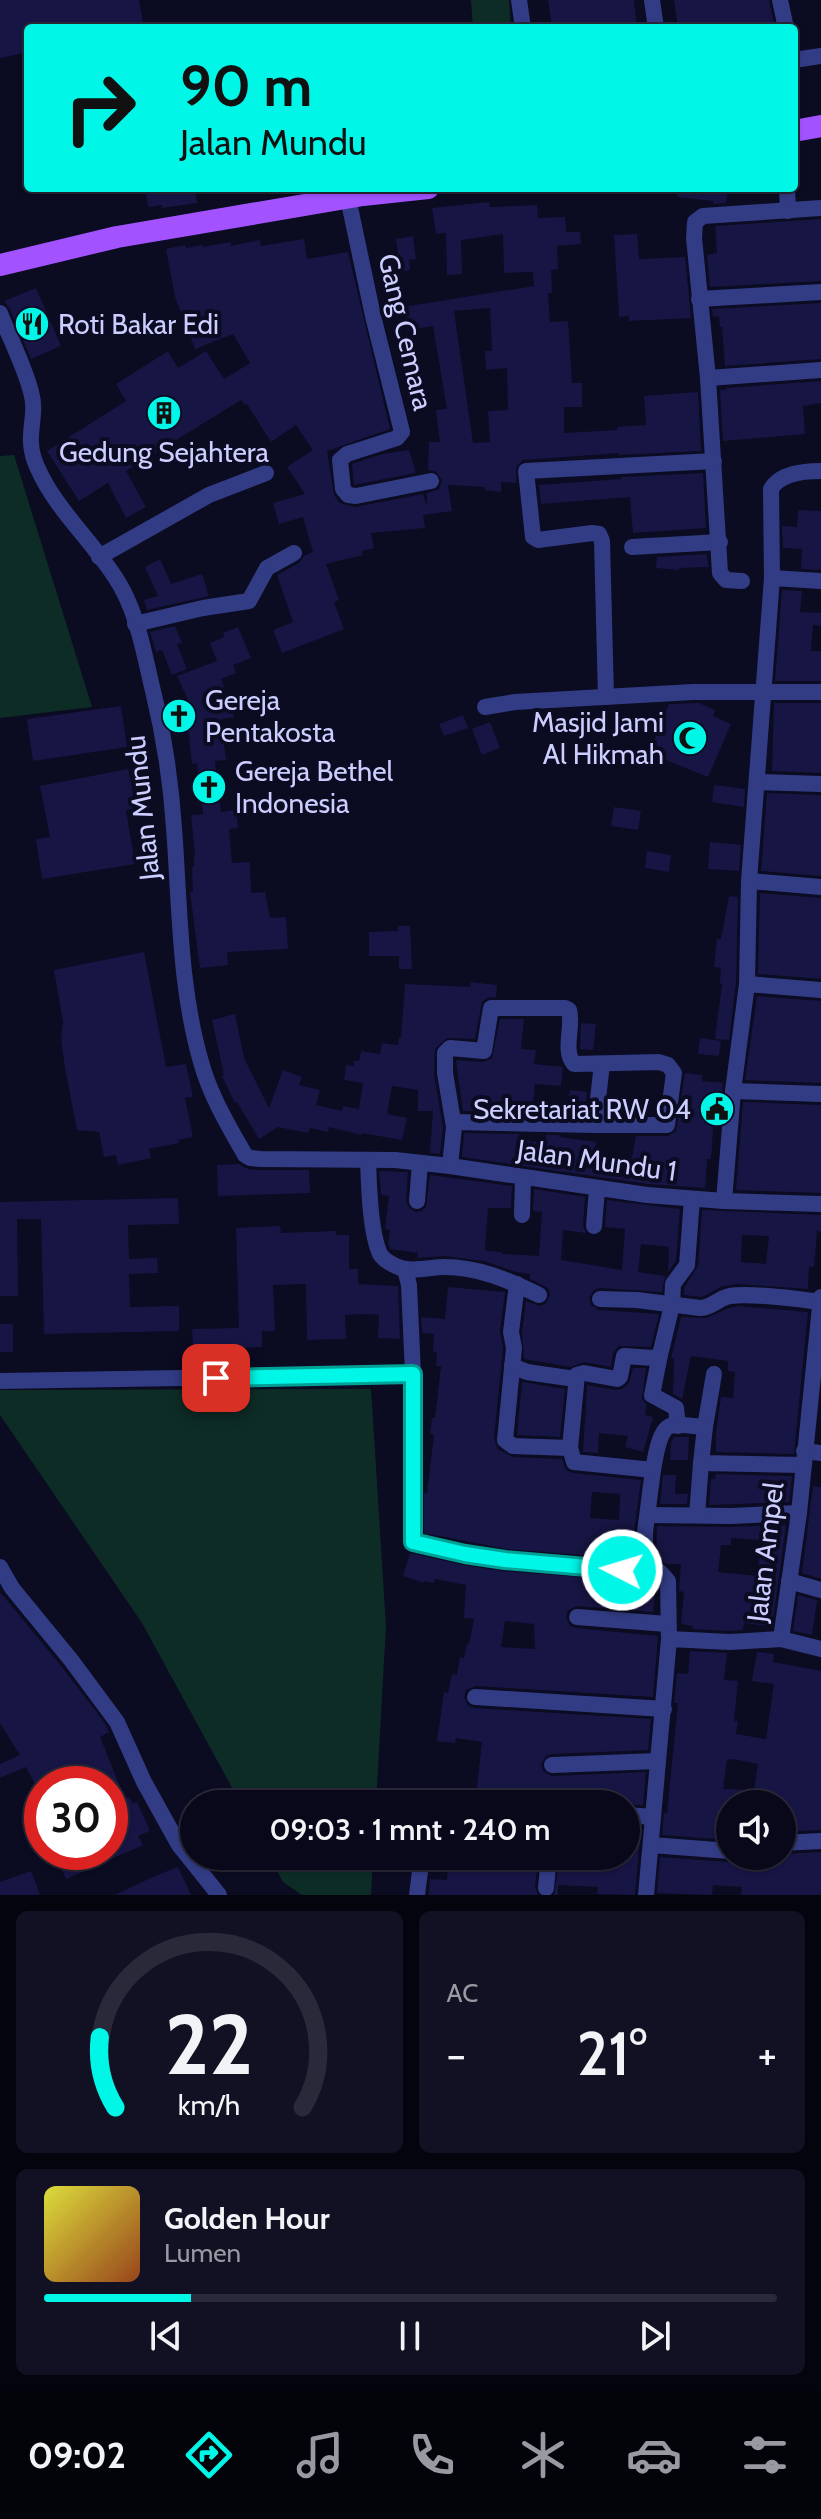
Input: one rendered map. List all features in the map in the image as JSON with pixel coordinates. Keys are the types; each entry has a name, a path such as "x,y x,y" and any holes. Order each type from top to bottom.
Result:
{"main road":[{"path":"798,130 821,126"},
{"path":"0,265 117,237 396,192"}],"street":[{"path":"519,0 522,24"},
{"path":"652,0 655,24"},
{"path":"780,0 785,24"},
{"path":"798,59 821,56"},
{"path":"787,192 788,211"},
{"name":"Gang Cemara","path":"348,198 402,432 397,438 347,454 340,460 343,489 348,495 356,496 431,481"},
{"path":"742,581 722,578 708,378 693,232 695,222 703,216 821,208"},
{"path":"699,299 821,292"},
{"name":"Jalan Mundu","path":"0,313 32,393 29,442 38,469 65,512 123,589 153,690 167,760 185,982 207,1082 245,1155 250,1158 368,1161"},
{"path":"708,378 821,370"},
{"path":"606,697 602,541 599,534 592,533 538,540 533,537 526,471 714,461"},
{"path":"724,1201 733,1091 747,984 749,881 772,578 771,489 773,484 793,474 821,471"},
{"path":"99,557 209,495 266,473"},
{"path":"632,547 720,542"},
{"path":"135,624 249,601 267,568 294,553"},
{"path":"772,578 821,581"},
{"path":"485,707 515,702 606,697 821,692"},
{"path":"758,782 821,784"},
{"path":"749,881 821,887"},
{"path":"747,984 821,990"},
{"path":"450,1166 454,1122 445,1073 446,1050 484,1051 491,1008 569,1010 569,1055 571,1061 578,1065 659,1062 672,1069 673,1085 668,1124 665,1126 454,1122"},
{"path":"595,1125 602,1064"},
{"path":"733,1091 821,1094"},
{"path":"368,1161 379,1251 386,1261 405,1269 460,1268 492,1274 539,1295"},
{"name":"Jalan Mundu 1","path":"368,1161 450,1166 597,1189 692,1199 821,1204"},
{"path":"417,1201 420,1163"},
{"path":"522,1215 523,1177"},
{"path":"594,1226 597,1189"},
{"path":"678,1426 676,1408 652,1395 672,1305 673,1284 687,1265 692,1199"},
{"path":"405,1269 409,1285 413,1374 413,1542 505,1560 645,1570 660,1572 667,1577 664,1709 646,1895"},
{"path":"517,1284 511,1332 514,1348 505,1436 507,1443 513,1446 570,1448"},
{"path":"600,1299 709,1308 722,1299 736,1296 820,1307"},
{"name":"Jalan Ampel","path":"577,1617 730,1642 781,1639 809,1456 820,1307"},
{"path":"653,1470 577,1463 570,1448 577,1375 584,1373 617,1379 624,1356 654,1358 660,1355"},
{"path":"512,1366 527,1372 575,1379"},
{"path":"0,1381 413,1374"},
{"path":"697,1515 705,1427 714,1374"},
{"path":"645,1570 645,1532 658,1445 669,1427 705,1427"},
{"path":"701,1463 809,1456"},
{"path":"648,1515 799,1513"},
{"path":"0,1567 12,1588 117,1722 144,1782 179,1845 219,1895"},
{"path":"789,1581 821,1590"},
{"path":"781,1639 821,1649"},
{"path":"475,1697 664,1709"},
{"path":"552,1765 658,1761"},
{"path":"640,1816 653,1817"},
{"path":"796,1842 821,1841"},
{"path":"651,1845 716,1850"},
{"path":"417,1895 420,1870"},
{"path":"546,1888 548,1870"}],"green space":[{"path":"471,0 509,0 511,24 473,24"},
{"path":"14,455 92,707 0,718 0,456"},
{"path":"371,1389 386,1626 377,1790 233,1790 142,1623 0,1415 0,1390"},
{"path":"277,1870 372,1870 371,1895 302,1895 283,1882"}],"building":[{"path":"0,0 139,0 143,24 24,24 24,53 0,58"},
{"path":"548,0 634,0 637,24 551,24"},
{"path":"674,0 769,0 774,24 677,24"},
{"path":"146,192 196,192 197,203 148,207"},
{"path":"677,192 727,192 726,203 714,204 713,201 677,197"},
{"path":"489,202 490,207 537,205 538,218 565,217 566,232 580,232 581,244 557,246 558,269 551,270 552,293 548,293 550,322 568,321 572,383 582,383 582,407 564,407 564,433 646,425 644,396 698,392 701,451 523,460 516,467 516,483 501,482 501,492 485,490 485,487 448,485 452,511 423,515 425,528 371,533 374,548 362,551 363,555 326,564 339,600 334,602 344,629 282,653 273,630 293,622 277,575 313,552 303,517 279,524 273,503 305,494 287,467 313,450 296,425 271,442 247,404 241,400 126,471 146,507 126,518 108,483 79,501 47,451 126,401 116,384 168,351 178,368 206,351 224,379 250,363 233,334 195,349 175,297 166,249 231,242 231,246 260,240 261,246 304,239 307,259 348,252 390,429 327,451 334,495 340,503 355,507 423,494 427,506 427,493 439,489 442,480 435,471 428,470 429,442 440,442 436,410 447,409 433,326 407,330 403,307 534,286 533,272 504,273 503,234 461,240 462,274 447,275 446,233 436,234 432,208","holes":["490,308 492,351 485,351 486,370 507,368 508,410 488,411 490,442 473,443 454,311"]},
{"path":"821,219 821,281 710,287 707,255 717,253 715,226"},
{"path":"637,234 639,259 685,257 691,318 629,321 629,316 619,317 614,235"},
{"path":"413,236 416,259 409,260 410,270 394,273 390,254 398,253 396,239"},
{"name":"Roti Bakar Edi","path":"36,288 61,346 31,359 4,301"},
{"path":"821,303 821,359 725,366 722,327 719,316 713,317 712,309"},
{"path":"821,381 821,403 803,406 805,434 723,441 720,390"},
{"path":"409,450 416,473 354,485 352,464 382,454"},
{"path":"703,473 706,528 633,533 630,497 541,504 539,485"},
{"path":"798,510 821,511 821,570 801,569 802,549 783,548 782,526 797,527"},
{"path":"706,554 709,567 679,570 656,568 657,557"},
{"path":"160,559 171,584 202,574 209,596 147,610 144,600 158,596 145,567"},
{"path":"782,590 802,591 800,612 821,613 821,626 813,625 811,651 821,651 821,681 775,681"},
{"path":"175,626 182,643 177,644 187,669 172,675 162,650 156,652 150,632"},
{"path":"238,627 251,658 233,665 236,673 221,679 234,717 221,719 226,760 215,761 221,812 236,810 238,828 229,829 232,863 250,862 251,893 265,892 270,918 286,917 288,949 227,952 228,965 200,968 190,892 193,892 195,856 191,815 203,814 197,763 192,764 188,727 173,730 169,705 189,702 177,676 217,661 210,643"},
{"name":"Masjid Jami Al Hikmah","path":"699,703 715,710 713,716 731,724 708,777 649,753 669,704"},
{"path":"774,703 821,703 821,773 772,771"},
{"path":"121,706 127,747 33,761 27,719"},
{"path":"463,715 468,728 444,736 439,724"},
{"path":"490,722 500,748 482,755 472,729"},
{"path":"128,769 136,808 126,810 135,864 42,879 36,839 50,837 40,786"},
{"path":"714,785 745,789 744,807 712,802"},
{"path":"767,793 821,795 821,876 761,871"},
{"path":"614,807 641,811 638,830 611,826"},
{"path":"710,842 741,845 739,871 708,869"},
{"path":"647,851 671,855 669,872 645,868"},
{"path":"760,893 821,898 821,979 758,974"},
{"path":"729,896 738,897 736,983 729,1040 715,1039 722,984 721,968 714,967 717,939 721,939"},
{"path":"398,926 410,926 412,969 399,969 399,956 369,956 369,932 398,931"},
{"path":"144,952 166,1067 186,1064 193,1097 185,1098 193,1137 149,1149 151,1158 118,1165 116,1155 104,1157 99,1132 77,1130 65,1068 61,1040 63,1022 54,970"},
{"path":"471,982 497,985 496,997 482,1002 475,1039 447,1038 435,1049 434,1075 443,1127 440,1154 430,1153 433,1111 418,1111 418,1090 392,1086 387,1114 407,1118 402,1140 329,1127 328,1132 310,1128 308,1133 278,1127 259,1139 235,1103 222,1076 212,1020 235,1014 244,1058 269,1108 283,1070 302,1077 299,1085 320,1090 316,1105 342,1111 343,1106 359,1109 363,1083 344,1080 346,1065 354,1066 354,1061 359,1061 361,1051 380,1054 382,1043 398,1045 405,984 470,987"},
{"path":"757,996 821,1001 821,1083 745,1080"},
{"path":"500,1019 524,1019 521,1049 536,1050 534,1064 563,1067 561,1086 535,1084 533,1104 511,1102 511,1112 463,1111 456,1060 483,1062 492,1058"},
{"path":"581,1023 596,1024 593,1050 580,1049"},
{"path":"700,1038 721,1041 719,1056 698,1054"},
{"path":"685,1073 702,1075 702,1081 723,1083 720,1117 714,1116 705,1188 648,1184 462,1157 464,1133 519,1134 519,1140 545,1143 546,1135 559,1135 596,1142 594,1154 632,1158 636,1136 668,1136 676,1131"},
{"path":"570,1090 587,1092 585,1112 567,1110"},
{"path":"743,1102 821,1105 821,1193 736,1190"},
{"path":"239,1164 248,1169 309,1170 310,1193 218,1196 217,1165"},
{"path":"379,1171 408,1172 406,1201 415,1212 426,1207 430,1175 512,1186 511,1208 488,1208 485,1251 502,1254 539,1256 542,1212 533,1211 534,1189 585,1197 583,1225 586,1233 563,1230 561,1260 622,1270 625,1229 605,1227 607,1200 680,1209 676,1261 668,1272 669,1247 641,1244 638,1272 665,1276 662,1292 600,1288 594,1290 589,1298 591,1305 599,1310 659,1314 651,1347 619,1346 613,1353 611,1367 585,1362 570,1367 524,1359 522,1332 526,1301 539,1306 545,1304 550,1295 548,1288 530,1279 530,1274 484,1261 444,1256 417,1258 418,1253 390,1249 390,1230 385,1229 389,1196 381,1195"},
{"path":"178,1198 179,1224 128,1225 129,1259 157,1258 158,1273 129,1274 130,1307 179,1306 179,1331 44,1334 41,1219 17,1219 18,1296 0,1296 0,1202"},
{"path":"702,1210 821,1215 814,1267 809,1266 808,1289 738,1284 723,1286 702,1297 684,1295 684,1288 698,1266","holes":["742,1235 769,1236 766,1264 741,1262"]},
{"path":"280,1226 281,1233 336,1231 336,1235 349,1235 349,1269 358,1269 358,1284 398,1286 400,1339 378,1338 379,1315 366,1314 345,1315 346,1339 307,1340 306,1284 273,1285 275,1331 262,1331 262,1347 193,1346 192,1329 239,1328 236,1228"},
{"path":"448,1287 505,1292 494,1439 498,1449 513,1457 562,1459 566,1470 573,1473 641,1480 634,1531 634,1559 506,1549 424,1533 424,1493 427,1493 434,1435 430,1434 441,1366 436,1366 434,1334 422,1333 421,1317 445,1319","holes":["592,1492 620,1494 619,1520 590,1518"]},
{"path":"739,1306 808,1312 794,1454 716,1452 721,1397 733,1398 735,1372 728,1371 728,1361 691,1356 682,1399 673,1394 674,1358 671,1358 681,1317 706,1318"},
{"path":"0,1324 13,1324 13,1352 0,1352"},
{"path":"633,1368 646,1368 642,1399 647,1405 645,1415 653,1417 643,1452 625,1447 628,1436 599,1433 598,1453 583,1452 587,1385 622,1389 629,1383"},
{"path":"522,1382 565,1389 560,1437 517,1435"},
{"path":"674,1437 689,1437 688,1460 670,1460"},
{"path":"716,1474 792,1476 789,1502 709,1505 711,1479 715,1479"},
{"path":"663,1475 676,1475 675,1494 688,1494 687,1504 660,1504"},
{"path":"813,1486 821,1487 821,1579 802,1573"},
{"path":"786,1525 772,1627 744,1623 743,1630 692,1629 693,1626 681,1624 684,1592 679,1591 681,1564 656,1561 657,1526","holes":["731,1538 762,1540 757,1576 718,1572 721,1545 731,1545"]},
{"path":"410,1553 503,1571 634,1581 633,1592 655,1594 653,1612 577,1606 568,1610 566,1617 570,1626 576,1628 658,1636 653,1697 476,1686 466,1690 464,1697 468,1706 474,1708 651,1719 648,1750 552,1754 546,1756 541,1765 543,1771 552,1776 646,1772 643,1805 640,1805 640,1790 477,1790 482,1742 456,1738 455,1743 437,1741 444,1692 448,1693 452,1674 457,1675 460,1657 464,1658 474,1619 464,1618 466,1585 435,1579 434,1583 403,1576","holes":["505,1621 534,1624 535,1649 501,1647"]},
{"path":"0,1592 104,1722 109,1732 100,1737 112,1766 24,1766 0,1778 0,1764 20,1755 0,1723"},
{"path":"798,1595 820,1601 817,1601 812,1635 793,1631"},
{"path":"690,1651 727,1653 724,1680 738,1681 734,1721 738,1721 736,1734 766,1739 774,1684 752,1681 757,1652 774,1654 773,1662 821,1671 821,1830 796,1831 796,1790 754,1790 716,1790 716,1839 662,1835 678,1703 674,1703 677,1673 688,1674","holes":["727,1760 758,1764 754,1790 723,1789"]},
{"path":"129,1797 133,1804 137,1802 150,1831 138,1836 143,1845 128,1852"},
{"path":"821,1852 821,1895 741,1895 742,1887 713,1885 712,1895 657,1893 660,1857 716,1861 716,1870 796,1870 796,1853"},
{"path":"178,1867 191,1895 115,1895 155,1876"},
{"path":"62,1870 86,1870 66,1879"},
{"path":"448,1870 537,1870 535,1887 538,1895 429,1895 430,1879 447,1880"},
{"path":"558,1870 637,1870 635,1895 597,1894 598,1887 558,1885 558,1895 554,1895"},
{"path":"31,1871 40,1895 0,1895 0,1882"}],"place":[{"name":"Roti Bakar Edi","path":"32,324"},
{"name":"Gedung Sejahtera","path":"164,413"},
{"name":"Gereja Pentakosta","path":"179,716"},
{"name":"Masjid Jami Al Hikmah","path":"690,738"},
{"name":"Gereja Bethel Indonesia","path":"209,787"},
{"name":"Sekretariat RW 04","path":"717,1109"}],"route":[{"path":"216,1378 413,1374 413,1542 505,1560 622,1570"}]}
